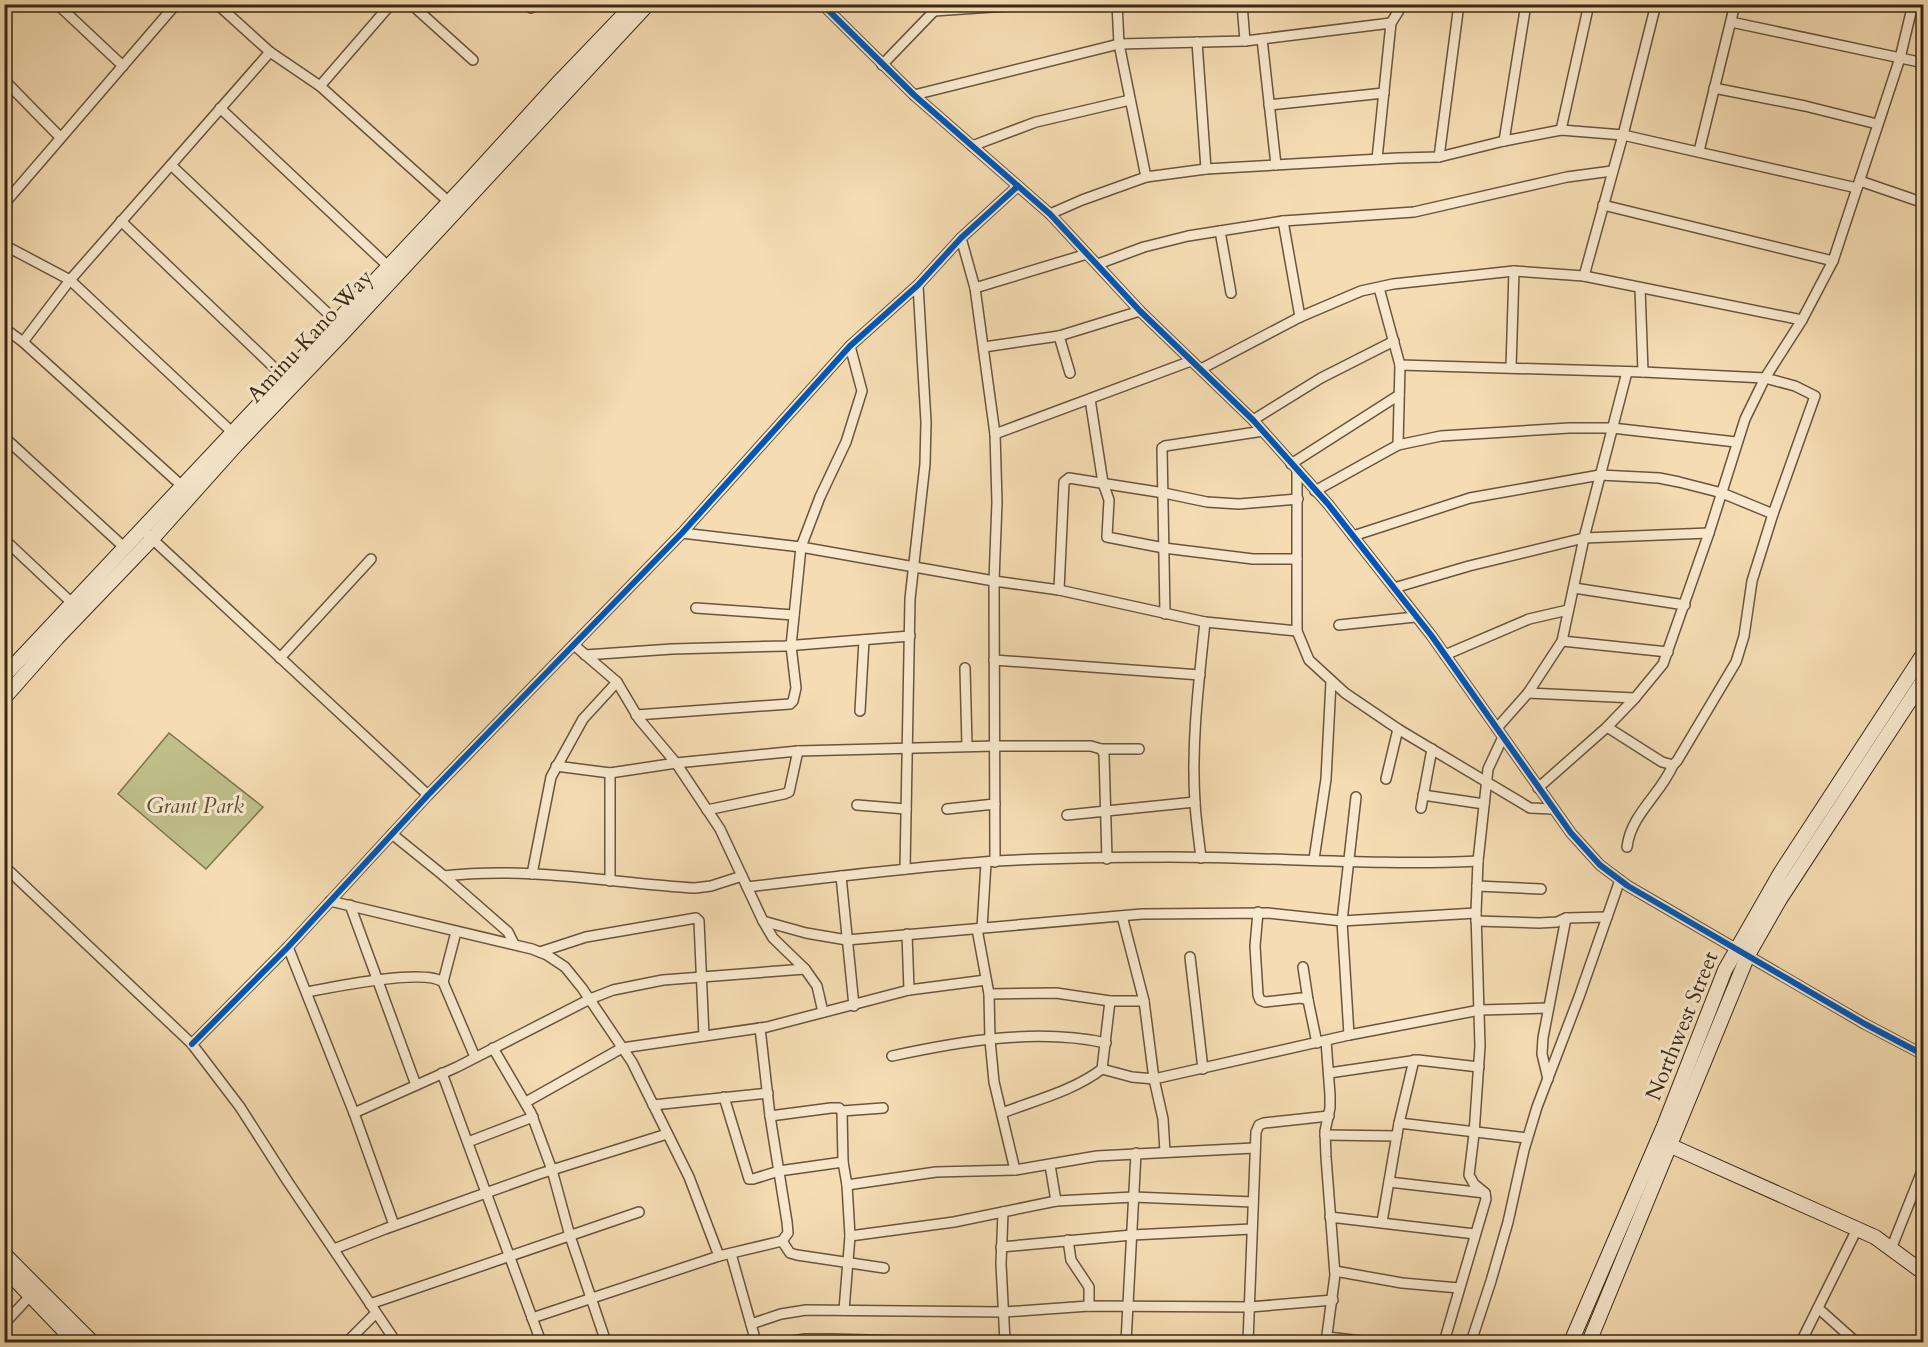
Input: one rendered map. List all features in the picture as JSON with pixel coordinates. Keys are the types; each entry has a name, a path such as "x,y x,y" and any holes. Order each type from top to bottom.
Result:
{"main road":[{"name":"Aminu Kano Way","path":"4,676 125,548 147,534 182,486 634,4"},
{"name":"Aminu Kano Way","path":"4,698 147,534 349,327 648,4"},
{"name":"Northwest Street","path":"1589,1342 1671,1146 1742,952 1781,872 1923,653"},
{"name":"Northwest Street","path":"1571,1342 1664,1126 1725,970 1742,952 1780,899 1923,679"},
{"path":"1671,1146 1875,1237 1923,1273"},
{"path":"4,1254 92,1342"},
{"path":"4,1268 75,1342"}],"street":[{"path":"57,4 123,66"},
{"path":"4,204 176,4"},
{"path":"217,4 270,52 320,86 449,202"},
{"path":"320,86 391,4"},
{"path":"411,4 473,60"},
{"path":"822,4 914,95 1050,214 1140,311 1263,431 1353,536 1394,588 1445,655 1570,833 1600,865 1620,880 1865,1024 1923,1054"},
{"path":"882,64 937,8 1037,4"},
{"path":"1117,4 1119,44 1146,177"},
{"path":"1242,4 1245,41"},
{"path":"1377,159 1391,23 1403,4"},
{"path":"1439,157 1459,4"},
{"path":"1504,141 1526,4"},
{"path":"1561,130 1589,4"},
{"path":"1584,276 1656,4"},
{"path":"1698,151 1735,4"},
{"path":"1538,788 1607,727 1663,664 1709,533 1744,419 1765,378 1802,320 1833,261 1900,58 1913,4"},
{"path":"1731,22 1923,63"},
{"path":"914,95 1119,44 1245,41 1391,23"},
{"path":"1262,39 1276,165"},
{"path":"1197,42 1206,169"},
{"path":"23,342 70,280 270,52"},
{"path":"4,80 60,137"},
{"path":"1714,88 1805,106 1877,124"},
{"path":"1269,105 1384,93"},
{"path":"972,146 1036,122 1130,100"},
{"path":"220,108 389,267"},
{"path":"1050,214 1146,177 1206,169 1439,157 1561,130 1623,135 1858,185 1923,203"},
{"path":"171,165 337,322"},
{"path":"1098,264 1169,240 1283,220 1414,212 1567,177 1612,171"},
{"path":"192,1044 288,947 429,795 682,533 850,346 918,285 961,238 1018,186"},
{"path":"1603,205 1833,261"},
{"path":"1283,220 1300,318"},
{"path":"122,221 285,378"},
{"path":"1220,231 1232,293"},
{"path":"961,238 975,288 995,434 997,502 994,581 994,804 990,862 980,929 989,994 994,1082 1015,1170"},
{"path":"4,245 70,280 233,433"},
{"path":"975,288 1087,254"},
{"path":"1201,369 1300,318 1361,291 1514,271 1584,276 1802,320"},
{"path":"1511,368 1514,271"},
{"path":"905,869 910,599 925,464 926,422 918,285"},
{"path":"1379,288 1400,365 1398,445"},
{"path":"1640,288 1643,372"},
{"path":"984,347 1059,336 1140,311"},
{"path":"4,328 23,342 182,486"},
{"path":"1059,336 1071,373"},
{"path":"1253,420 1313,382 1394,341"},
{"path":"636,715 790,704 793,701 796,688 791,646 801,547 820,497 846,441 862,391 850,346"},
{"path":"995,434 1191,361"},
{"path":"1400,365 1765,378 1795,386 1815,396 1752,581 1741,650 1736,662 1670,774 1638,817 1628,836 1627,847"},
{"path":"1497,728 1528,693 1562,641 1584,538 1627,372"},
{"path":"1294,468 1399,394"},
{"path":"1090,399 1102,483 1109,500 1107,537 1164,548 1253,559 1297,559"},
{"path":"1315,491 1398,445 1450,436 1569,428 1612,428 1736,442"},
{"path":"1165,614 1164,493 1161,452 1165,446 1263,431"},
{"path":"4,437 125,548"},
{"path":"1294,468 1298,500 1297,631 1309,660 1331,682 1398,729 1530,808 1553,809"},
{"path":"1353,536 1470,498 1600,475 1659,478 1722,493 1773,514"},
{"path":"1059,590 1064,482 1069,478 1207,502 1239,504 1298,500"},
{"path":"682,533 801,547 994,581 1059,590 1205,622 1297,631"},
{"path":"1394,588 1469,566 1584,538 1709,533"},
{"path":"147,534 429,795"},
{"path":"4,539 73,604"},
{"path":"280,658 371,559"},
{"path":"1574,588 1685,605"},
{"path":"696,608 794,615"},
{"path":"1445,655 1529,619 1568,610"},
{"path":"1339,625 1415,617"},
{"path":"1201,858 1195,802 1200,675 1205,622"},
{"path":"585,655 672,649 791,646 910,636"},
{"path":"860,711 864,640"},
{"path":"1562,641 1668,652"},
{"path":"574,645 617,682 636,715 676,763 720,830 763,921 776,943 805,969 817,986 823,1011"},
{"path":"994,660 1200,675"},
{"path":"965,668 967,746"},
{"path":"532,874 548,787 555,766 583,719 617,682"},
{"path":"1314,859 1326,779 1331,682"},
{"path":"1528,693 1635,698"},
{"path":"1607,727 1662,762 1674,765"},
{"path":"1386,779 1398,729"},
{"path":"1444,1342 1486,1199 1485,1193 1474,1184 1469,1175 1479,1066 1477,886 1486,781 1491,760 1503,737"},
{"path":"555,766 610,774 676,763 798,751 967,746 1091,746 1101,749 1139,749"},
{"path":"1101,749 1104,754 1107,859"},
{"path":"1421,808 1432,749"},
{"path":"707,810 784,795 789,792 798,751"},
{"path":"610,774 610,881"},
{"path":"1423,795 1484,804"},
{"path":"1349,1035 1342,921 1356,797"},
{"path":"1067,815 1195,802"},
{"path":"947,809 994,804"},
{"path":"857,805 906,809"},
{"path":"392,834 508,932 514,944"},
{"path":"747,887 990,862 1201,858 1314,859 1420,864 1478,861"},
{"path":"4,866 192,1044 240,1107 396,1342"},
{"path":"444,876 493,872 695,888 711,886 742,876"},
{"path":"841,876 854,1006"},
{"path":"1471,1342 1505,1232 1527,1138 1620,880"},
{"path":"1477,886 1541,889"},
{"path":"330,901 514,944 540,952 565,967 590,999 632,1062 689,1177 719,1256"},
{"path":"350,905 416,1085"},
{"path":"763,921 806,933 847,940 1181,912 1258,912 1342,921 1476,917 1539,923 1557,922 1566,918 1607,917"},
{"path":"1258,912 1255,946 1260,1000 1265,1002 1301,998 1308,1000"},
{"path":"1122,916 1144,1001 1154,1079 1163,1119 1164,1152"},
{"path":"540,952 586,937 693,918 699,921 704,1036"},
{"path":"1548,1079 1542,1054 1548,1008 1566,918"},
{"path":"443,982 456,932"},
{"path":"907,934 909,990"},
{"path":"288,947 354,1113 394,1225"},
{"path":"1190,957 1203,1069"},
{"path":"1303,967 1308,1000 1329,1073 1329,1116 1326,1135 1335,1271 1327,1340 1371,1342"},
{"path":"354,1113 442,1073 590,999 635,984 805,969"},
{"path":"307,992 377,980 423,976 436,978 443,982 475,1057"},
{"path":"526,1102 622,1048 760,1028 823,1011 854,1006 909,990 986,980"},
{"path":"989,994 1056,993 1110,1001 1144,1001"},
{"path":"1002,1113 1065,1091 1091,1078 1102,1069 1110,1001"},
{"path":"1102,1069 1132,1077 1154,1079 1349,1035 1480,1010 1548,1008"},
{"path":"532,1318 719,1256 782,1241 788,1233 787,1222 770,1116 760,1028"},
{"path":"892,1056 990,1040 1053,1035 1106,1042"},
{"path":"493,1048 533,1117 606,1342"},
{"path":"1329,1073 1414,1060 1479,1066"},
{"path":"1382,1222 1397,1136 1414,1060"},
{"path":"442,1073 541,1342"},
{"path":"653,1105 768,1093"},
{"path":"724,1097 749,1179 779,1171 843,1162"},
{"path":"770,1116 831,1108 839,1108 842,1111 883,1107"},
{"path":"842,1111 843,1162 847,1185 850,1236 844,1310"},
{"path":"1248,1342 1254,1148 1259,1125 1329,1116"},
{"path":"468,1142 533,1117"},
{"path":"1400,1123 1527,1138"},
{"path":"334,1249 394,1225 552,1170 668,1134"},
{"path":"1326,1135 1397,1136"},
{"path":"847,1185 936,1172 1015,1170 1098,1156 1254,1148"},
{"path":"1126,1342 1136,1153"},
{"path":"1050,1165 1056,1201"},
{"path":"1891,1249 1923,1166"},
{"path":"1389,1182 1485,1193"},
{"path":"850,1236 954,1222 1056,1201 1134,1197 1253,1202"},
{"path":"347,1342 373,1308 639,1212"},
{"path":"1003,1212 1001,1247 1005,1342"},
{"path":"1330,1217 1475,1234"},
{"path":"1001,1247 1132,1235 1252,1229"},
{"path":"1801,1342 1857,1229"},
{"path":"1068,1240 1071,1260 1089,1287 1089,1306"},
{"path":"782,1241 790,1253 796,1255 884,1268"},
{"path":"730,1254 756,1342"},
{"path":"1335,1271 1402,1283 1459,1288"},
{"path":"4,1324 31,1295"},
{"path":"751,1324 781,1314 806,1310 1005,1312 1089,1306 1250,1307 1333,1300"},
{"path":"1818,1308 1856,1342"},
{"path":"786,1342 832,1339 945,1342"}],"green space":[{"name":"Grant Park","path":"169,733 263,807 206,869 118,794"}],"cycle path":[{"path":"822,4 914,95 1050,214 1140,311 1253,420 1328,504 1431,635 1571,833 1600,865 1628,886 1865,1024 1924,1055"},
{"path":"192,1044 288,947 428,795 682,533 850,346 918,285 961,238 1018,186"}]}
